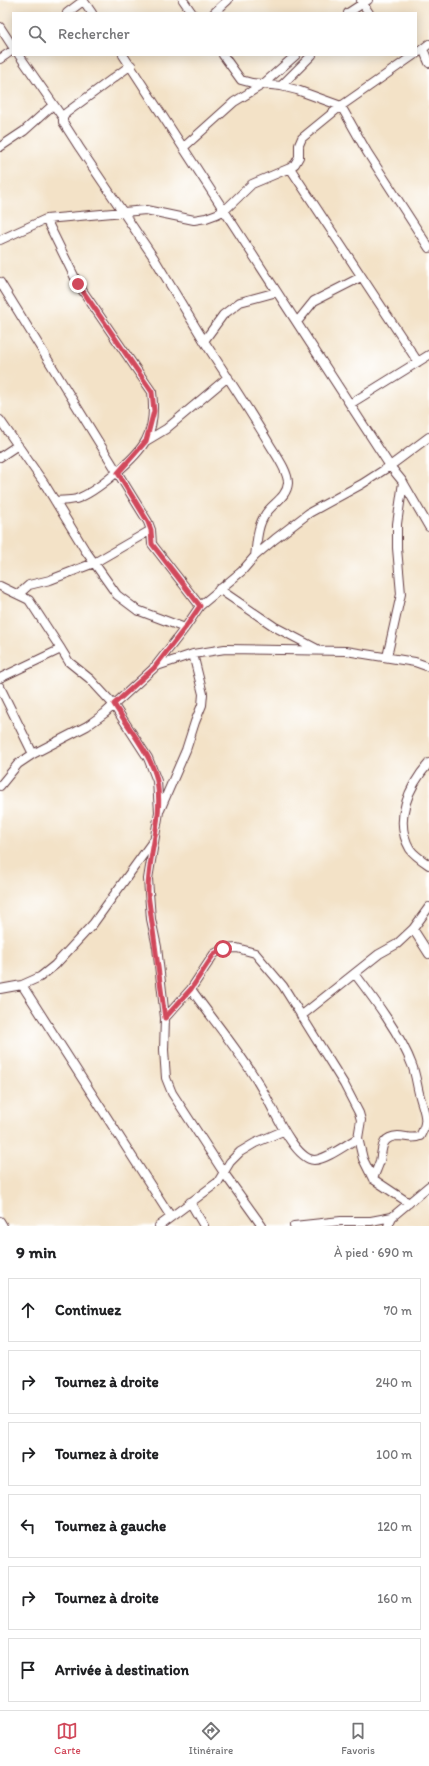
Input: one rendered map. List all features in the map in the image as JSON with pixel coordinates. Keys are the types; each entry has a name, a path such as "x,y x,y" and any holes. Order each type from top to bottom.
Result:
{"street":[{"path":"183,0 191,12"},
{"path":"215,12 228,0"},
{"path":"68,12 83,1 91,12"},
{"path":"349,12 364,1 369,12"},
{"path":"0,27 12,45"},
{"path":"0,59 12,51"},
{"path":"420,51 429,63"},
{"path":"20,56 54,104 79,147 154,258 204,341 248,407 285,473 288,483 285,492 264,515 260,526 255,556"},
{"path":"125,56 390,466 403,482 429,527"},
{"path":"224,56 241,80 262,85 281,86 297,90 342,106 367,152 429,248"},
{"path":"184,147 234,102 262,85 295,56"},
{"path":"281,86 311,56"},
{"path":"399,56 403,62"},
{"path":"0,240 46,219 146,210 194,220 206,218 224,210 252,184 290,168 295,164 299,157 299,145 302,138 342,106 412,56"},
{"path":"63,118 66,113 95,90 131,65"},
{"path":"0,147 24,131 54,104"},
{"path":"290,168 418,362"},
{"path":"46,219 78,284 152,392 154,411 146,441"},
{"path":"297,322 314,301 361,277"},
{"path":"0,282 148,522 151,530 152,544 200,606"},
{"path":"204,341 223,315 240,302 277,292"},
{"path":"350,404 429,355"},
{"path":"55,501 76,499 88,494 118,473 146,441 166,429 228,377"},
{"path":"0,420 55,501 94,563 117,595 137,610 185,628"},
{"path":"0,786 18,764 87,726 105,713 154,668 200,606 242,571 255,556 309,513 390,466 429,437"},
{"path":"0,457 18,445"},
{"path":"387,657 401,594 397,548 403,482"},
{"path":"19,594 29,585 50,580 94,563 151,530"},
{"path":"0,586 29,600 69,662 90,679 114,704 148,758 157,780 159,812 148,879 148,894 165,1018 164,1050 166,1078 172,1093 224,1173 262,1226"},
{"path":"219,589 275,626 320,650"},
{"path":"154,668 193,654 226,648 346,651 415,662 429,667"},
{"path":"0,678 61,649"},
{"path":"159,812 186,750 202,705 203,694 193,654"},
{"path":"0,688 34,754"},
{"path":"429,763 411,789 405,804 403,818 405,836 410,850 429,865"},
{"path":"0,989 22,985 40,977 55,965 93,924 155,838"},
{"path":"301,1016 379,954 397,944 413,929 429,907"},
{"path":"413,929 429,954"},
{"path":"165,1018 191,989 214,954 223,949 243,950 255,953 283,986 344,1084 361,1120 358,1138 363,1159 373,1179 410,1203"},
{"path":"355,974 399,1038 412,1065 427,1116 428,1125 420,1136 410,1139 396,1136 388,1139 382,1146 380,1163 373,1179"},
{"path":"22,985 171,1217"},
{"path":"191,989 241,1055 263,1092 283,1131 301,1153 308,1158 315,1160 324,1157 358,1138"},
{"path":"159,1226 218,1182 230,1162 240,1152 254,1143 283,1131"},
{"path":"388,1226 392,1217 429,1186"},
{"path":"190,1202 204,1226"},
{"path":"294,1226 392,1217"},
{"path":"0,1221 3,1226"}],"route":[{"path":"78,284 152,392 154,411 146,441 118,473 148,522 151,530 152,544 200,606 154,668 114,704 148,758 157,780 159,812 148,879 148,894 157,948 165,1018 191,989 214,954 223,949"}]}
